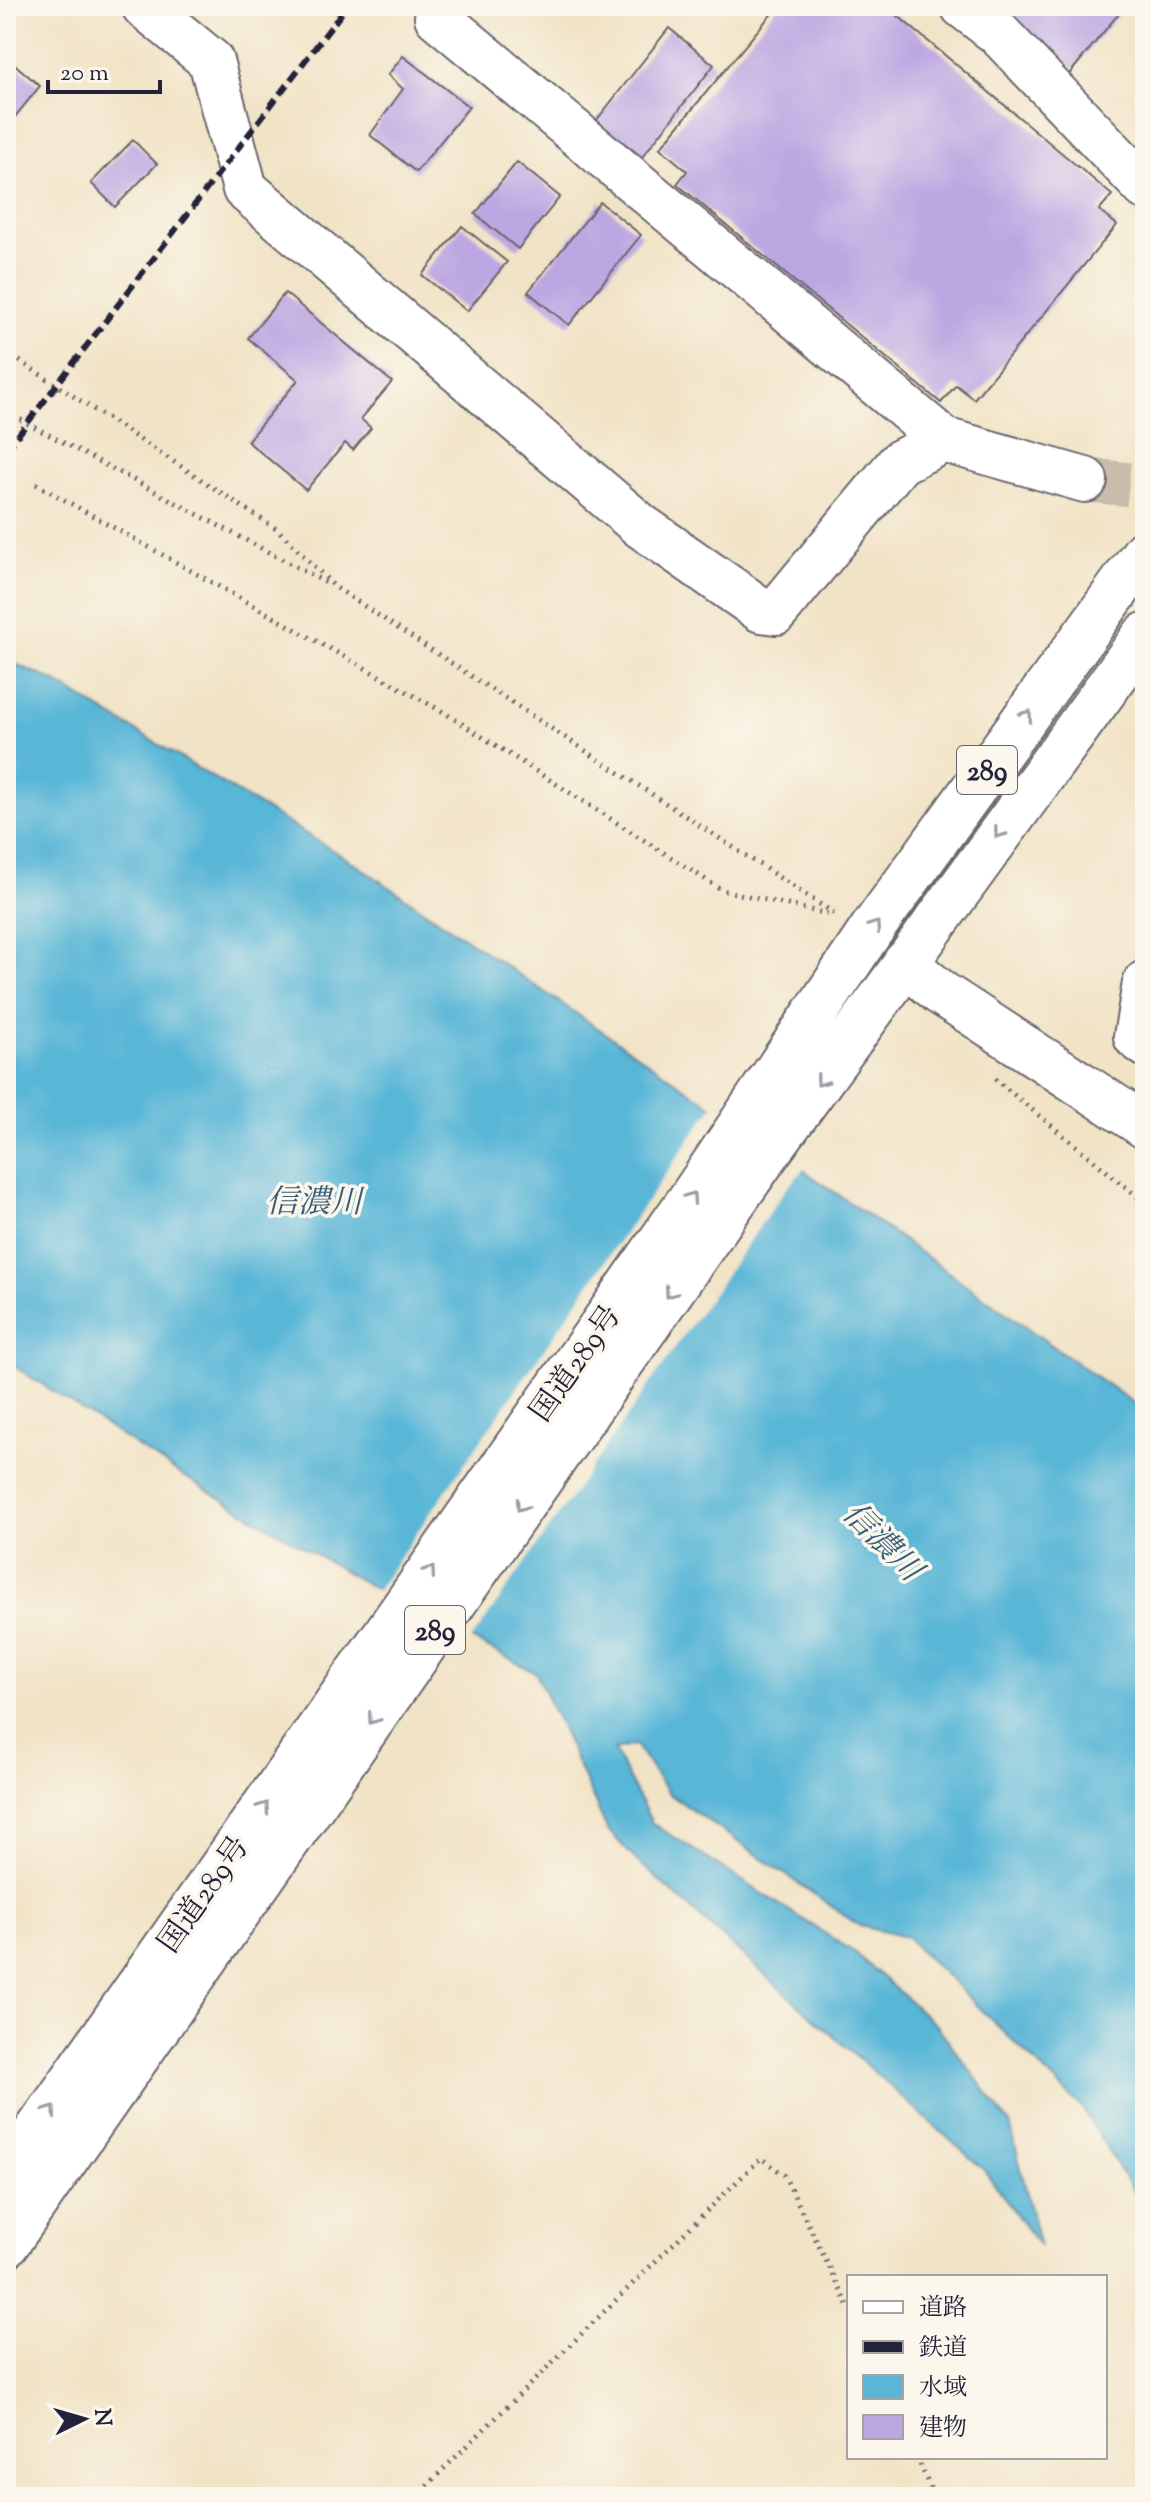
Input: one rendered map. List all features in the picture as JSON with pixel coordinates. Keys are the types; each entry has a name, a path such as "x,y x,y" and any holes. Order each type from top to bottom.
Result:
{"main road":[{"path":"144,6 211,61 245,189 641,526 761,610 776,612 900,462 944,440"},
{"path":"963,6 998,33 1145,187"},
{"path":"437,17 944,440 1085,480"},
{"name":"国道289号","path":"6,2175 691,1198 831,990 854,922 1145,552"},
{"name":"国道289号","path":"6,2245 756,1169 1145,635"},
{"path":"905,963 941,993 1145,1126"},
{"path":"1144,988 1136,1037 1145,1044"}],"path":[{"path":"6,352 278,530 335,587"},
{"path":"6,412 335,587 854,922"},
{"path":"36,484 445,713 722,890 854,922"},
{"path":"991,1070 997,1084 1145,1203"},
{"path":"415,2497 761,2158 784,2175 847,2303"},
{"path":"918,2459 934,2497"}],"water":[{"name":"信濃川","path":"6,660 52,680 357,865 701,1098 1145,1411 1145,2210 1082,2108 906,1937 860,1926 668,1793 635,1745 614,1750 652,1823 854,1952 938,2027 1010,2124 1040,2247 984,2170 635,1859 607,1829 536,1673 361,1581 178,1473 6,1361"}],"pier":[{"path":"715,1103 805,1168 785,1190 469,1643 375,1593"}],"building":[{"path":"778,6 886,6 1112,195 1099,210 1117,225 974,399 956,385 941,403 677,184 687,171 660,148"},
{"path":"974,6 1125,6 1066,78"},
{"path":"669,28 714,65 642,157 596,121"},
{"path":"403,56 469,107 416,172 370,135 403,89 388,75"},
{"path":"6,57 40,86 6,128"},
{"path":"133,140 157,164 115,207 91,183"},
{"path":"517,162 560,197 518,249 475,214"},
{"path":"600,202 641,235 569,325 528,292"},
{"path":"462,226 507,262 467,311 422,275"},
{"path":"285,293 392,382 361,419 371,428 353,450 345,443 306,490 247,441 298,380 248,338"}],"tunnel":[{"path":"1085,480 1145,486"}],"railway":[{"path":"6,451 347,6"}]}
